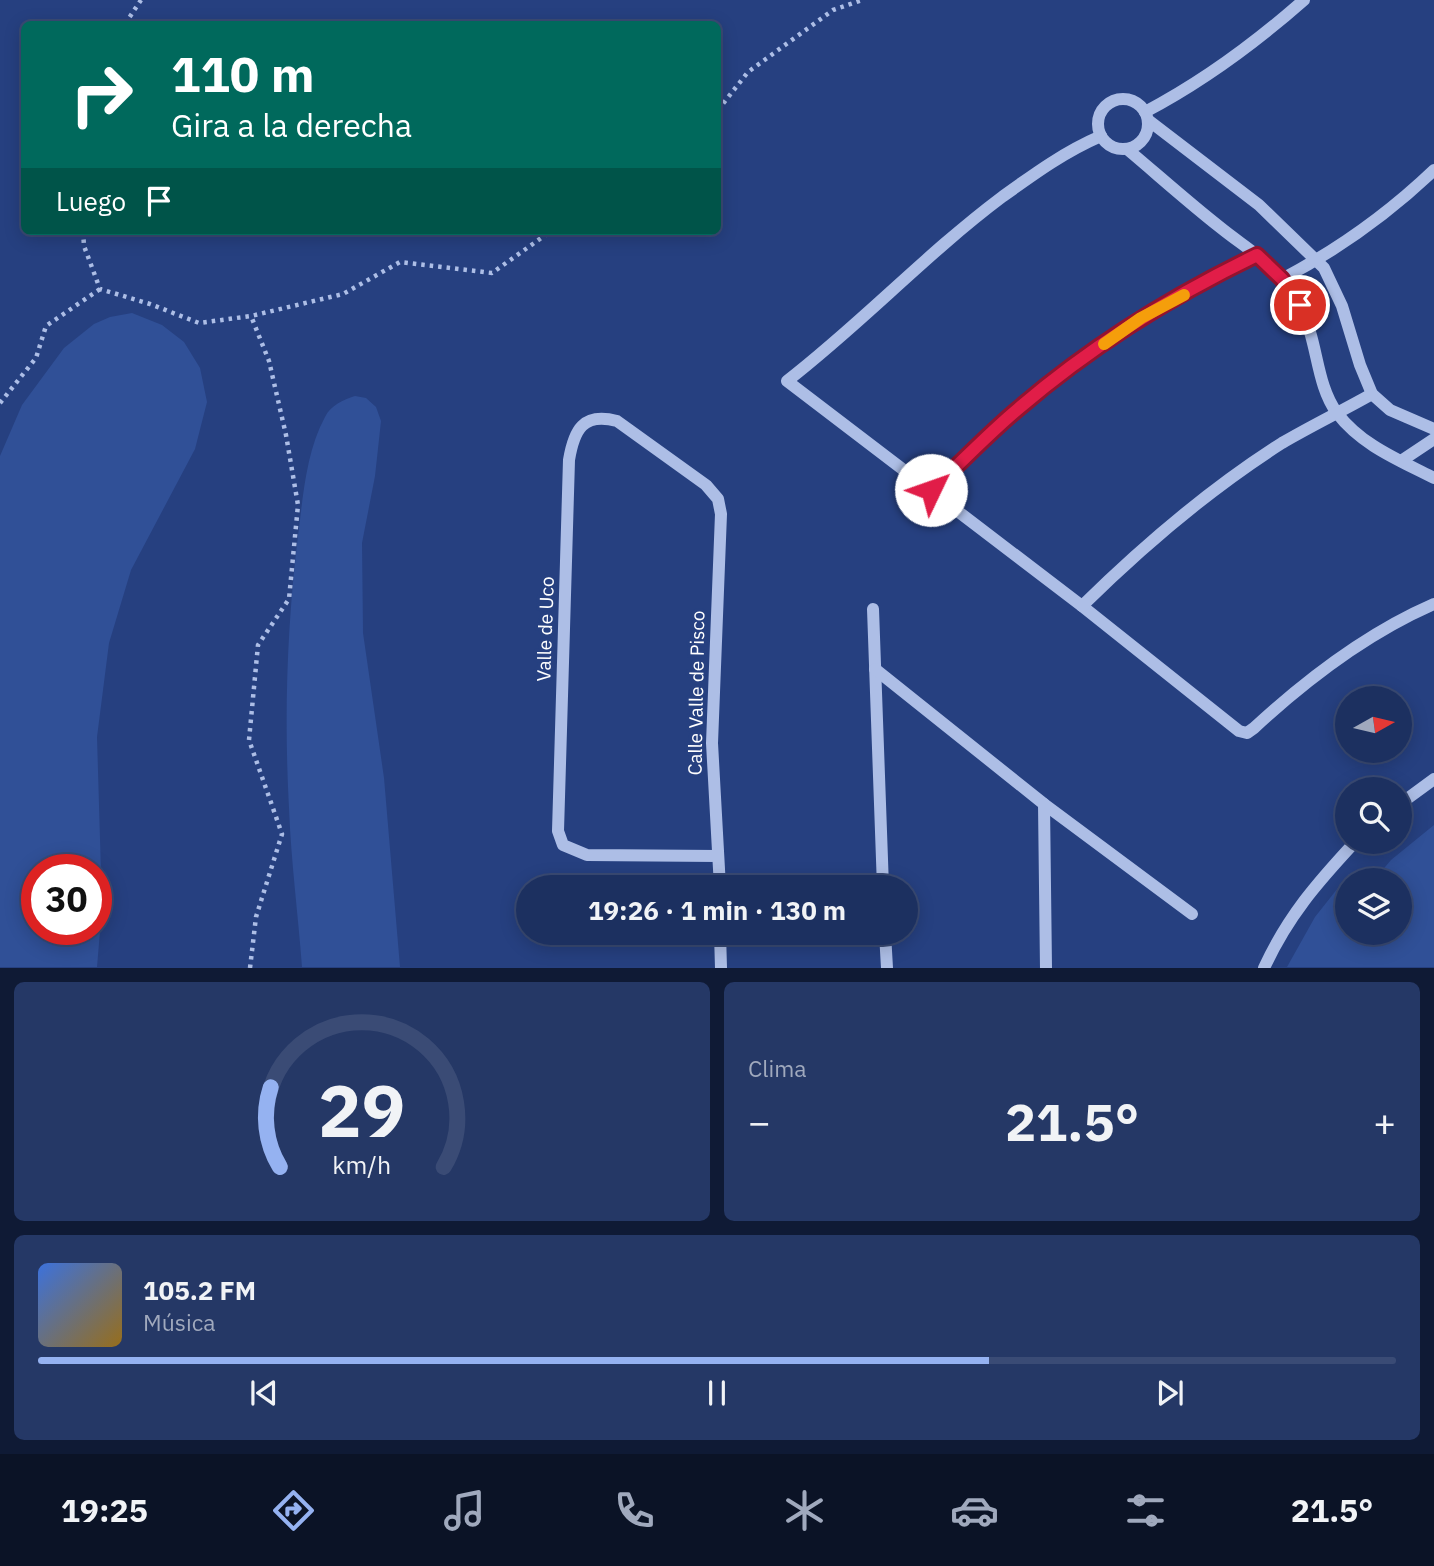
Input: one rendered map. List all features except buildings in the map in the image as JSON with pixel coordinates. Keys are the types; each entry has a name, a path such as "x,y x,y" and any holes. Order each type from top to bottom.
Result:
{"street":[{"path":"1146,116 1259,41 1304,0"},
{"path":"1146,116 1145,137 1139,144 1127,149 1114,148 1101,136 1098,128 1101,111 1115,100 1132,100 1146,116 1259,205 1324,268 1342,306 1372,394 1390,410 1434,429"},
{"path":"1101,136 1072,149 1032,174 955,233 821,354 787,381 1082,606 1239,731 1247,733 1311,678 1367,640 1434,604"},
{"path":"1127,149 1257,255 1282,279 1300,305 1324,384 1337,413 1367,442 1434,478"},
{"path":"1282,279 1356,234 1434,170"},
{"path":"931,490 1017,409 1097,349 1141,318 1257,255"},
{"path":"1082,606 1145,545 1188,510 1280,445 1372,394"},
{"name":"Valle de Uco","path":"718,499 706,485 617,421 592,419 581,425 572,441 569,460 558,831 563,845 587,855 718,856"},
{"path":"1401,461 1434,439"},
{"name":"Calle Valle de Pisco","path":"718,499 721,514 712,743 719,875"},
{"path":"873,609 883,875"},
{"path":"875,669 1044,804 1192,914"},
{"path":"1412,795 1434,779"},
{"path":"1044,804 1045,968"},
{"path":"1264,968 1290,918 1310,891 1344,854"},
{"path":"720,945 721,968"},
{"path":"886,945 887,968"}],"path":[{"path":"127,21 141,0"},
{"path":"721,106 748,72 833,10 862,0"},
{"path":"83,235 84,247 100,289"},
{"path":"100,289 199,323 251,316 343,295 400,262 492,274 546,235"},
{"path":"0,403 36,358 46,326 100,289"},
{"path":"250,968 256,916 282,834 249,740 258,645 289,599 298,505 269,361 251,316"}],"shaded area":[{"path":"132,313 162,325 184,342 200,368 207,402 195,449 131,570 109,643 97,737 100,854 21,854 21,945 99,945 97,967 0,967 0,456 22,405 64,348 94,324 110,317"},
{"path":"355,396 366,398 376,407 381,421 375,476 362,543 363,633 384,778 400,967 302,967 290,828 287,740 289,638 294,570 304,490 313,445 331,409"},
{"path":"1434,825 1434,967 1287,967 1315,917 1335,892 1335,945 1412,945 1412,868 1384,868 1398,854 1412,854 1412,843"}],"slow traffic":[{"path":"1104,344 1141,318 1184,295"}],"route":[{"path":"931,490 1017,409 1097,349 1141,318 1221,273 1257,255 1282,279 1300,305"}]}
